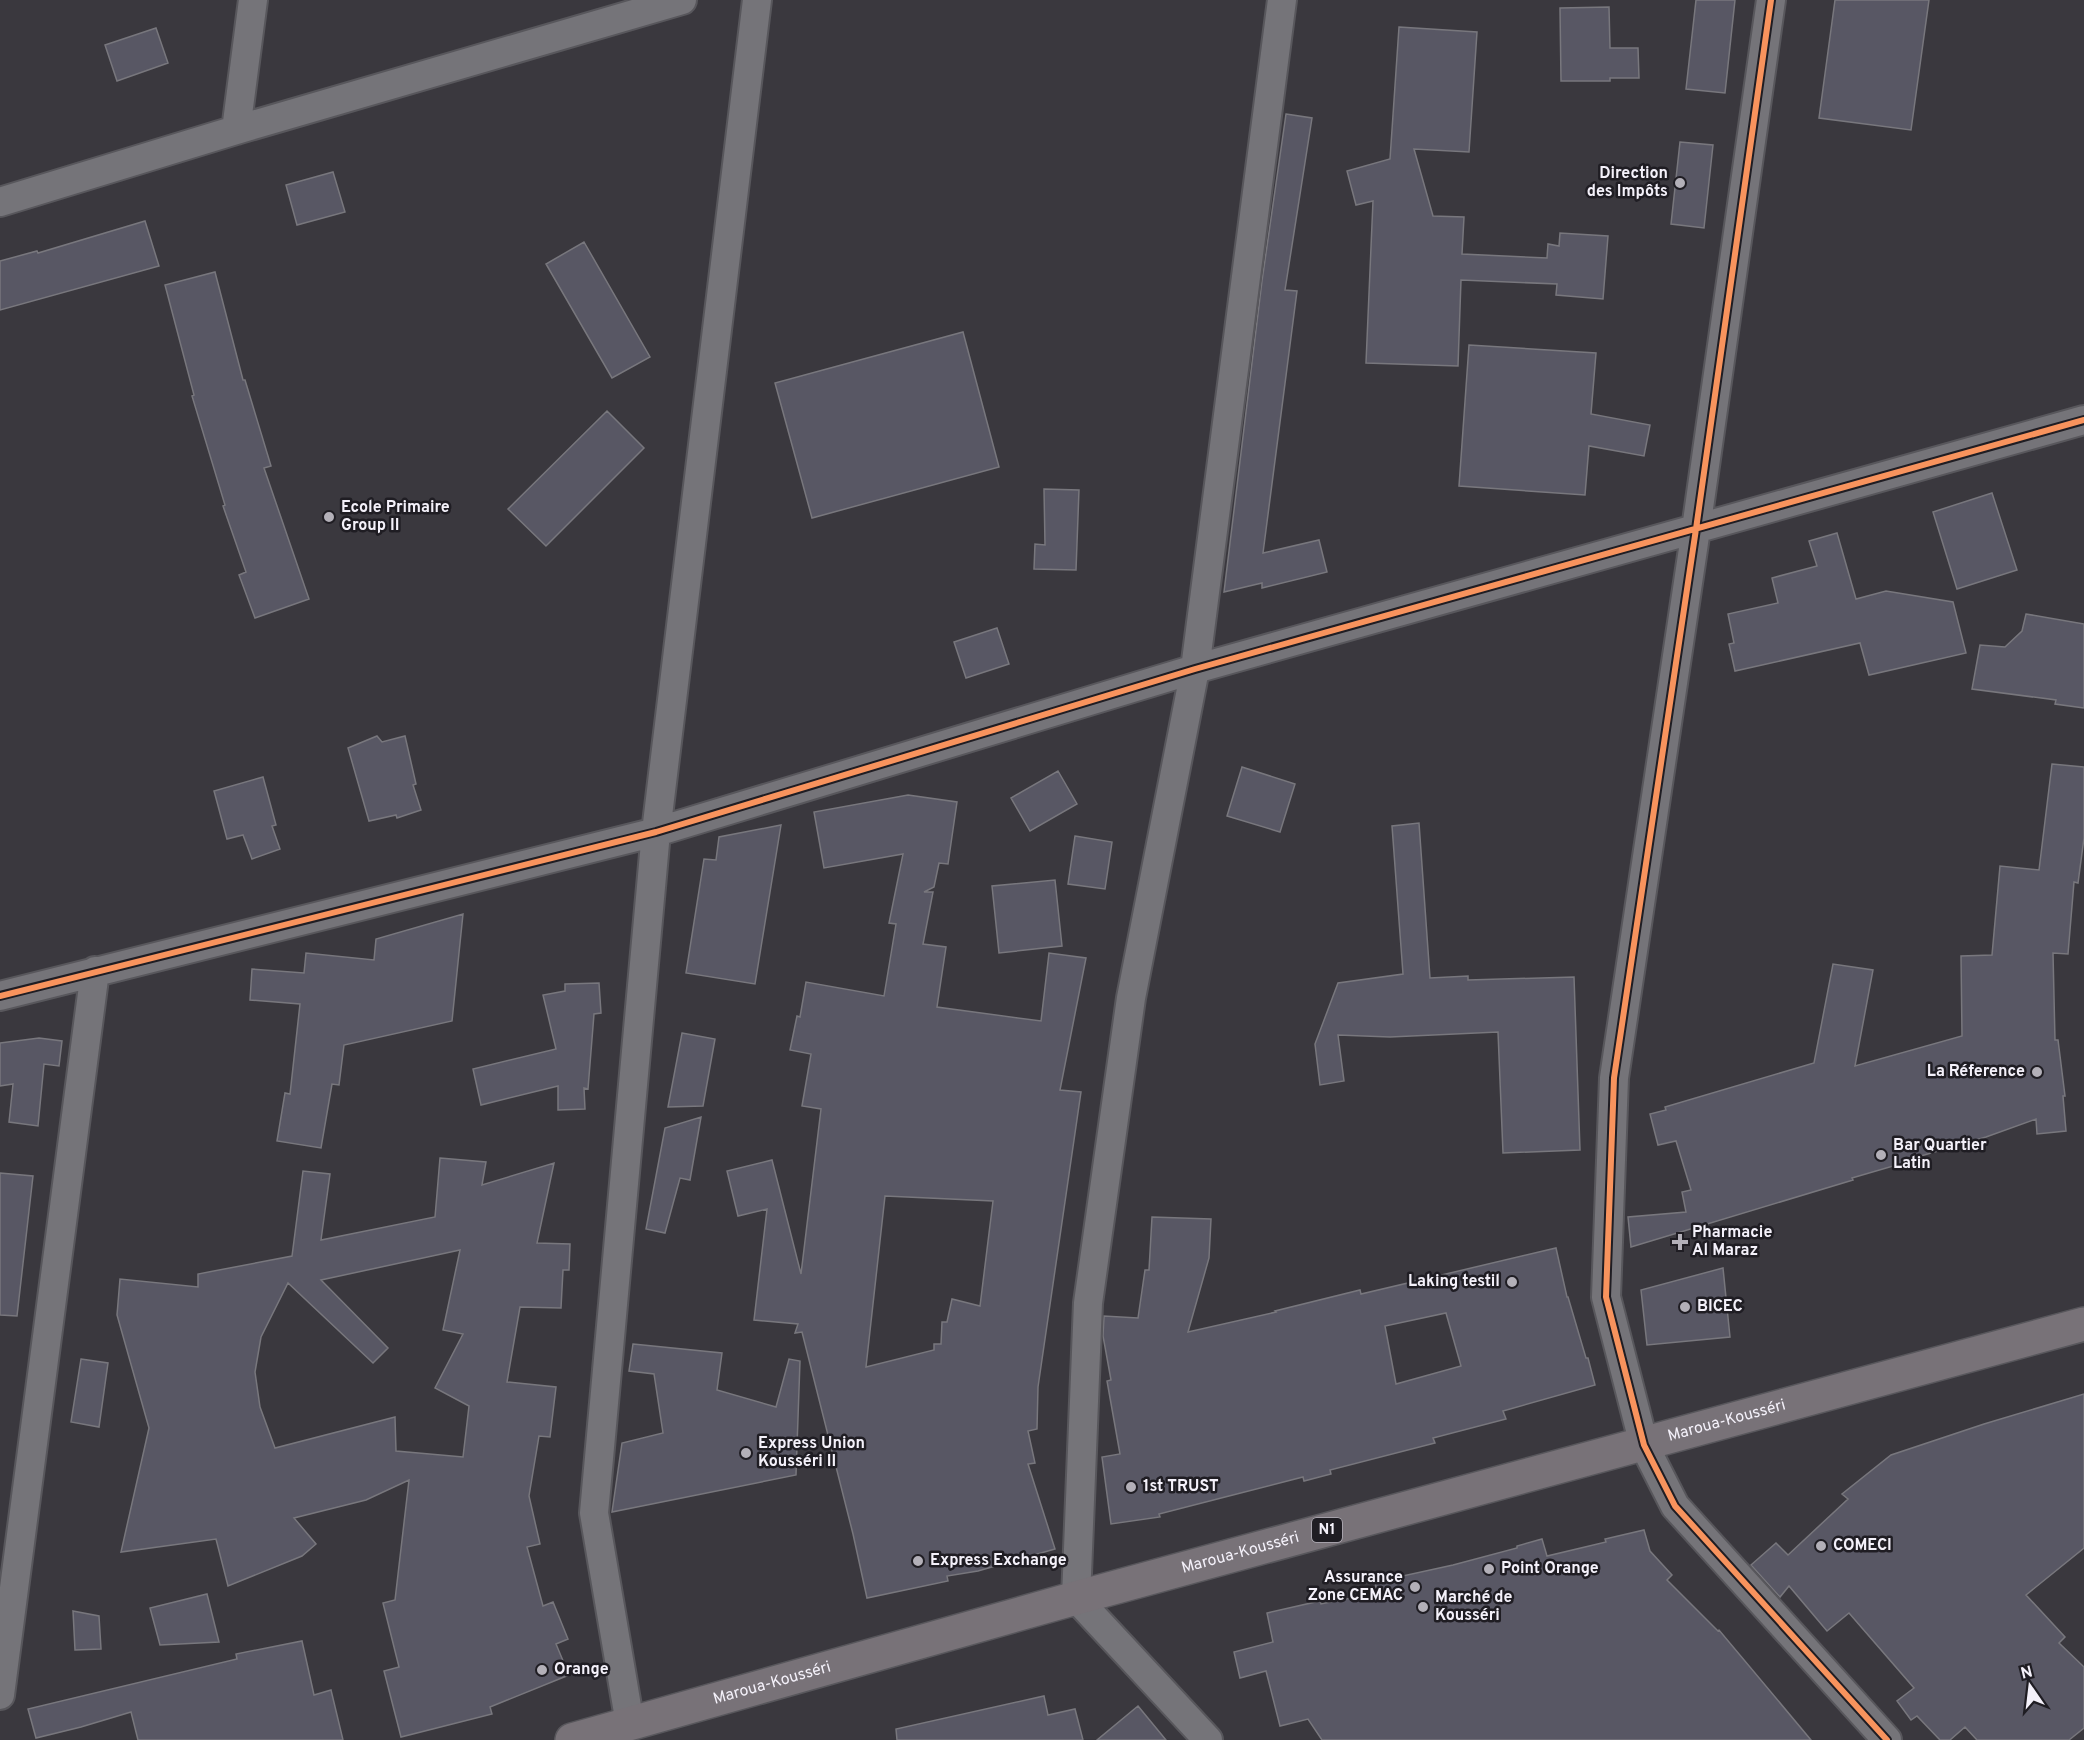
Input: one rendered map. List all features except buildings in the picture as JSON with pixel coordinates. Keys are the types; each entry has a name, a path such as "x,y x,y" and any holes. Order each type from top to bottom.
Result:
{"highway":[{"name":"Maroua-Kousséri","path":"572,1740 1076,1598 2084,1324"}],"street":[{"path":"236,130 253,0"},
{"path":"0,202 236,130 682,0"},
{"path":"630,1724 594,1513 656,832 757,0"},
{"path":"1208,1740 1076,1598 1090,1291 1131,998 1195,669 1282,0"},
{"path":"1771,0 1696,529 1614,1078 1606,1297 1644,1445 1675,1506 1887,1740"},
{"path":"0,996 95,970 656,832 1195,669 2084,420"},
{"path":"0,1695 95,970"}],"cycle path":[{"path":"1771,0 1696,529 1614,1078 1606,1297 1644,1445 1675,1506 1887,1740"},
{"path":"0,996 656,832 1195,669 2084,420"}],"place":[{"name":"Direction des Impôts","path":"1680,183"},
{"name":"Ecole Primaire Group II","path":"329,517"},
{"name":"La Réference","path":"2037,1072"},
{"name":"Bar Quartier Latin","path":"1881,1155"},
{"name":"Pharmacie Al Maraz","path":"1680,1242"},
{"name":"Laking testil","path":"1512,1282"},
{"name":"BICEC","path":"1685,1307"},
{"name":"Express Union Kousséri II","path":"746,1453"},
{"name":"1st TRUST","path":"1131,1487"},
{"name":"COMECI","path":"1821,1546"},
{"name":"Express Exchange","path":"918,1561"},
{"name":"Point Orange","path":"1489,1569"},
{"name":"Assurance Zone CEMAC","path":"1415,1587"},
{"name":"Marché de Kousséri","path":"1423,1607"},
{"name":"Orange","path":"542,1670"}]}
